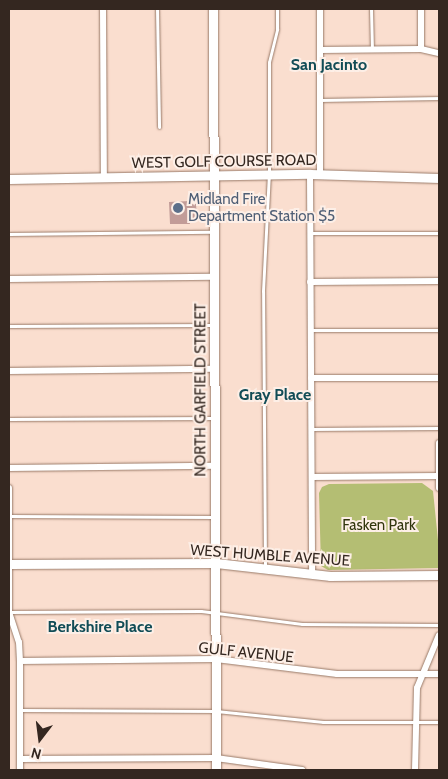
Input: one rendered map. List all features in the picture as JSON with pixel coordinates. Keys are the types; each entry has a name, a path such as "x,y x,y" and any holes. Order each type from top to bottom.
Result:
{"main road":[{"name":"NORTH GARFIELD STREET","path":"213,9 216,770"},
{"name":"WEST GOLF COURSE ROAD","path":"9,179 270,174 439,178"},
{"name":"WEST HUMBLE AVENUE","path":"9,564 216,563 312,574 439,575"}],"street":[{"path":"103,9 104,176"},
{"path":"320,9 320,174"},
{"path":"421,49 422,9"},
{"path":"320,50 421,49 439,53"},
{"path":"310,174 312,574"},
{"path":"9,279 214,277"},
{"path":"310,282 439,281"},
{"path":"9,370 214,369"},
{"path":"311,378 439,378"},
{"path":"439,443 439,488"},
{"path":"9,468 215,466"},
{"path":"312,477 439,476"},
{"path":"9,488 9,612 19,642 20,770"},
{"path":"415,770 417,688 439,635"},
{"name":"GULF AVENUE","path":"20,661 216,659 337,674 439,674"},
{"path":"20,759 216,758 302,770"}],"lane":[{"path":"157,9 159,127"},
{"path":"265,568 263,291 270,174 268,62 278,22 277,9"},
{"path":"371,9 372,49"},
{"path":"320,100 439,98"},
{"path":"9,234 214,232"},
{"path":"311,233 439,233"},
{"path":"9,326 214,325"},
{"path":"311,330 439,330"},
{"path":"9,419 215,418"},
{"path":"312,429 439,428"},
{"path":"9,516 215,517"},
{"path":"9,612 173,610 302,624 439,625"},
{"path":"20,710 216,711 322,722 439,722"}],"green space":[{"name":"Fasken Park","path":"422,483 433,491 439,550 438,568 328,570 321,566 319,493 322,487 329,484"}],"building":[{"path":"190,201 190,204 196,204 197,219 189,219 190,224 170,224 169,202"}],"place":[{"name":"Midland Fire Department Station $5","path":"178,208"}],"district":[{"name":"San Jacinto","path":"329,65"},
{"name":"Gray Place","path":"275,395"},
{"name":"Berkshire Place","path":"100,627"}]}
